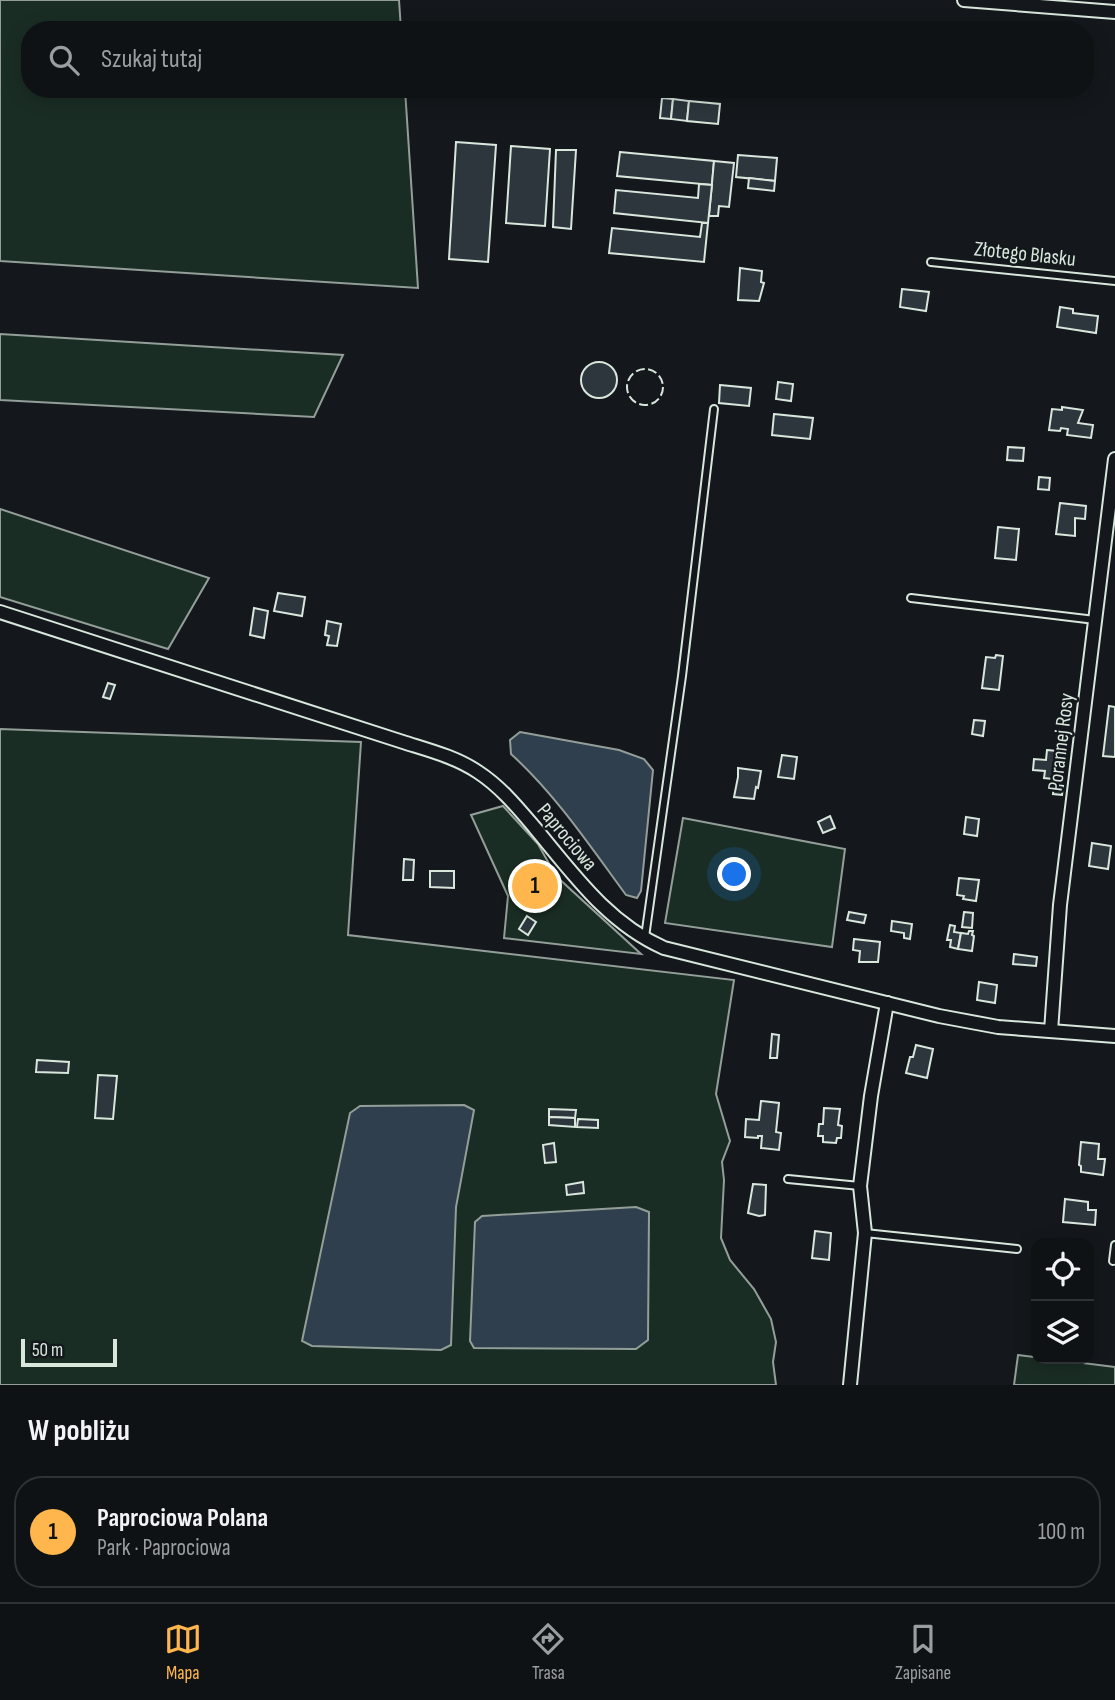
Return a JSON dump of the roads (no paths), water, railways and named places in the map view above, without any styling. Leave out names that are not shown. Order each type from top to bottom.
[{"type":"street","points":[[964,0],[1115,12]]},
{"type":"street","name":"Porannej Rosy","points":[[1051,1031],[1060,905],[1115,459]]},
{"type":"street","name":"Paprociowa","points":[[0,612],[429,751],[477,771],[511,799],[609,913],[645,939],[683,954],[998,1027],[1115,1036]]},
{"type":"street","points":[[850,1385],[865,1233],[860,1186],[870,1096],[887,1003]]},
{"type":"lane","name":"Złotego Blasku","points":[[931,262],[1115,281]]},
{"type":"lane","points":[[645,939],[682,676],[714,409]]},
{"type":"lane","points":[[911,597],[1095,620]]},
{"type":"lane","points":[[788,1179],[860,1186]]},
{"type":"lane","points":[[865,1233],[1017,1249]]},
{"type":"lane","points":[[1114,1261],[1115,1245]]},
{"type":"water","points":[[520,732],[619,750],[644,759],[653,770],[641,891],[637,898],[626,895],[558,804],[511,754],[510,740]]},
{"type":"water","points":[[464,1105],[474,1110],[456,1207],[451,1345],[441,1350],[312,1346],[302,1341],[350,1113],[360,1106]]},
{"type":"water","points":[[636,1207],[649,1212],[648,1340],[636,1349],[474,1348],[470,1341],[475,1222],[482,1216]]},
{"type":"place","name":"Paprociowa Polana","points":[[535,886]]}]
